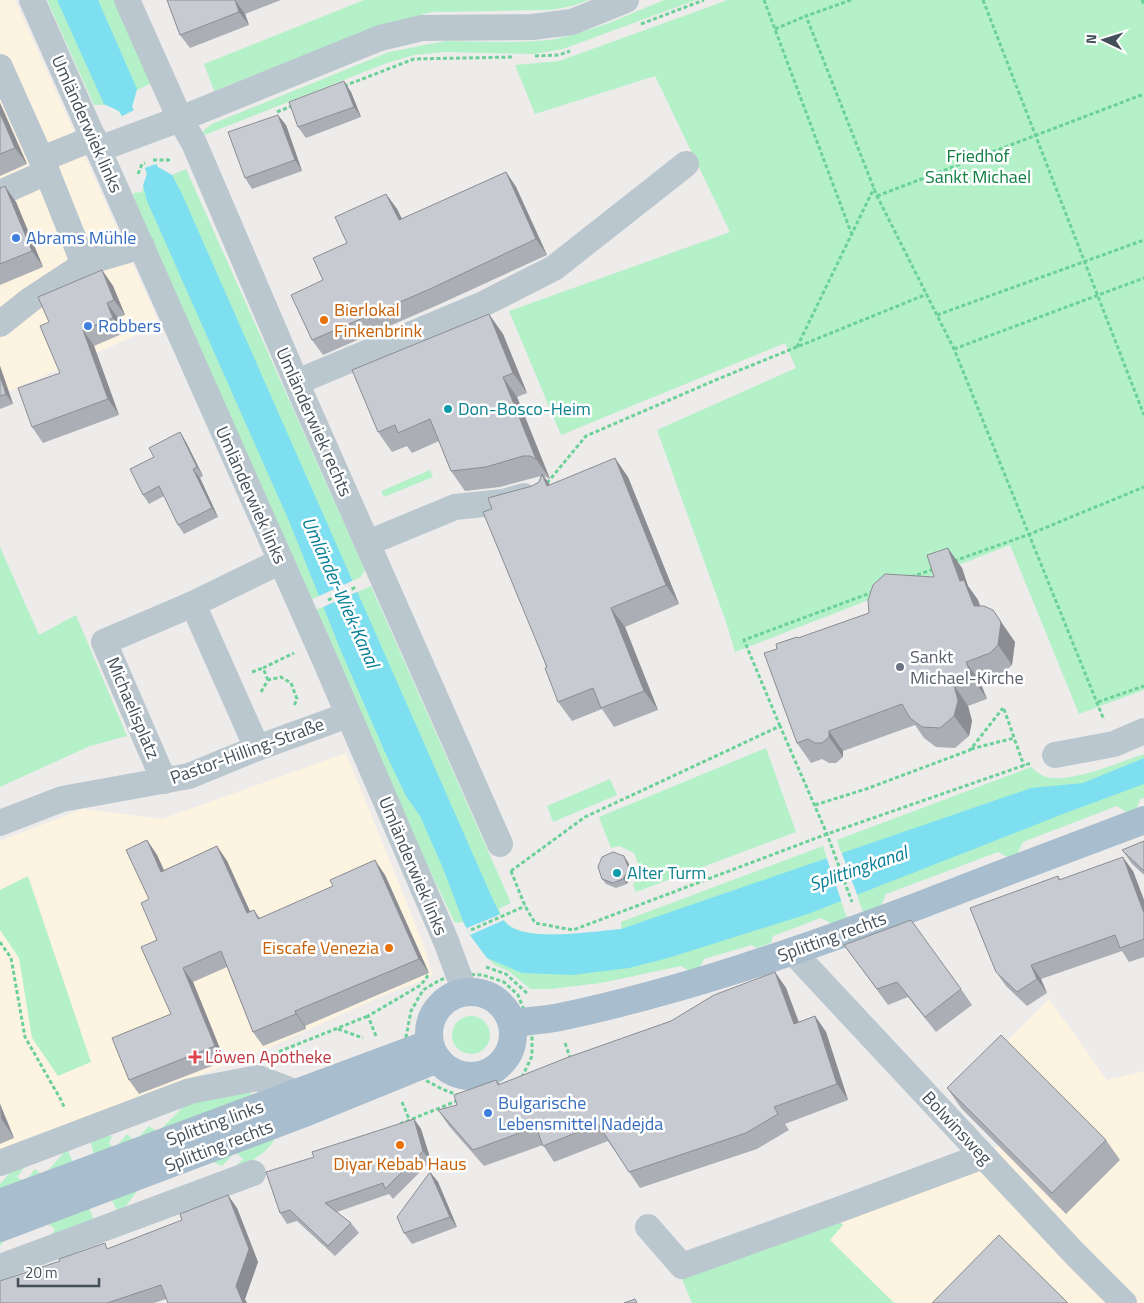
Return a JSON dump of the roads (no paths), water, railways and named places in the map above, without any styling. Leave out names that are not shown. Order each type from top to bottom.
[{"type":"main road","name":"Splitting rechts","points":[[520,1022],[559,1017],[642,997],[793,952],[1144,820]]},
{"type":"main road","points":[[462,983],[493,997],[520,1022],[513,1032],[511,1046],[506,1058],[484,1074],[472,1076],[458,1074],[423,1055],[432,1016],[440,1004],[451,996],[462,983]]},
{"type":"main road","name":"Splitting rechts","points":[[0,1228],[302,1114],[423,1055]]},
{"type":"main road","name":"Splitting links","points":[[0,1203],[297,1092],[423,1055]]},
{"type":"street","name":"Umländerwiek links","points":[[32,0],[303,612],[446,941],[462,983]]},
{"type":"street","name":"Umländerwiek rechts","points":[[127,0],[180,118],[194,143],[500,844]]},
{"type":"street","points":[[0,193],[44,165],[96,143],[180,118],[380,38],[422,28],[532,27],[572,22],[626,0]]},
{"type":"street","points":[[0,67],[44,165],[81,257],[80,267],[30,300],[0,324]]},
{"type":"street","points":[[297,382],[481,305],[554,268],[686,164]]},
{"type":"street","points":[[80,264],[142,246]]},
{"type":"street","points":[[368,543],[455,507],[503,502],[541,491]]},
{"type":"street","name":"Michaelisplatz","points":[[164,781],[104,642],[193,604],[281,562]]},
{"type":"street","points":[[193,604],[257,748]]},
{"type":"street","name":"Pastor-Hilling-Straße","points":[[0,823],[62,799],[189,776],[257,748],[348,715]]},
{"type":"street","points":[[1055,755],[1114,744],[1144,731]]},
{"type":"street","name":"Bolwinsweg","points":[[793,952],[1075,1254],[1124,1303]]},
{"type":"street","points":[[0,1163],[190,1090],[258,1078],[297,1092]]},
{"type":"street","points":[[648,1227],[682,1266],[846,1208],[983,1156]]},
{"type":"street","points":[[0,1267],[253,1173]]},
{"type":"water","points":[[57,0],[98,0],[137,89],[132,107],[134,110],[122,116],[119,111],[104,104]]},
{"type":"water","points":[[156,164],[172,175],[182,194],[494,902],[504,921],[515,929],[528,933],[560,934],[621,929],[1031,788],[1083,783],[1144,758],[1144,784],[808,914],[668,958],[629,968],[572,975],[522,973],[487,958],[470,935],[463,921],[420,816],[406,796],[384,750],[341,651],[289,521],[147,201],[143,185],[147,174],[145,168]]},
{"type":"place","name":"Abrams Mühle","points":[[16,238]]},
{"type":"place","name":"Bierlokal Finkenbrink","points":[[324,320]]},
{"type":"place","name":"Robbers","points":[[88,326]]},
{"type":"place","name":"Don-Bosco-Heim","points":[[448,409]]},
{"type":"place","name":"Sankt Michael-Kirche","points":[[900,667]]},
{"type":"place","name":"Alter Turm","points":[[617,873]]},
{"type":"place","name":"Eiscafe Venezia","points":[[389,948]]},
{"type":"place","name":"Löwen Apotheke","points":[[195,1057]]},
{"type":"place","name":"Bulgarische Lebensmittel Nadejda","points":[[488,1113]]},
{"type":"place","name":"Diyar Kebab Haus","points":[[400,1145]]},
{"type":"park label","name":"Friedhof Sankt Michael","points":[[978,166]]},
{"type":"water label","name":"Umländer-Wiek-Kanal","points":[[341,592]]},
{"type":"water label","name":"Splittingkanal","points":[[858,868]]}]
